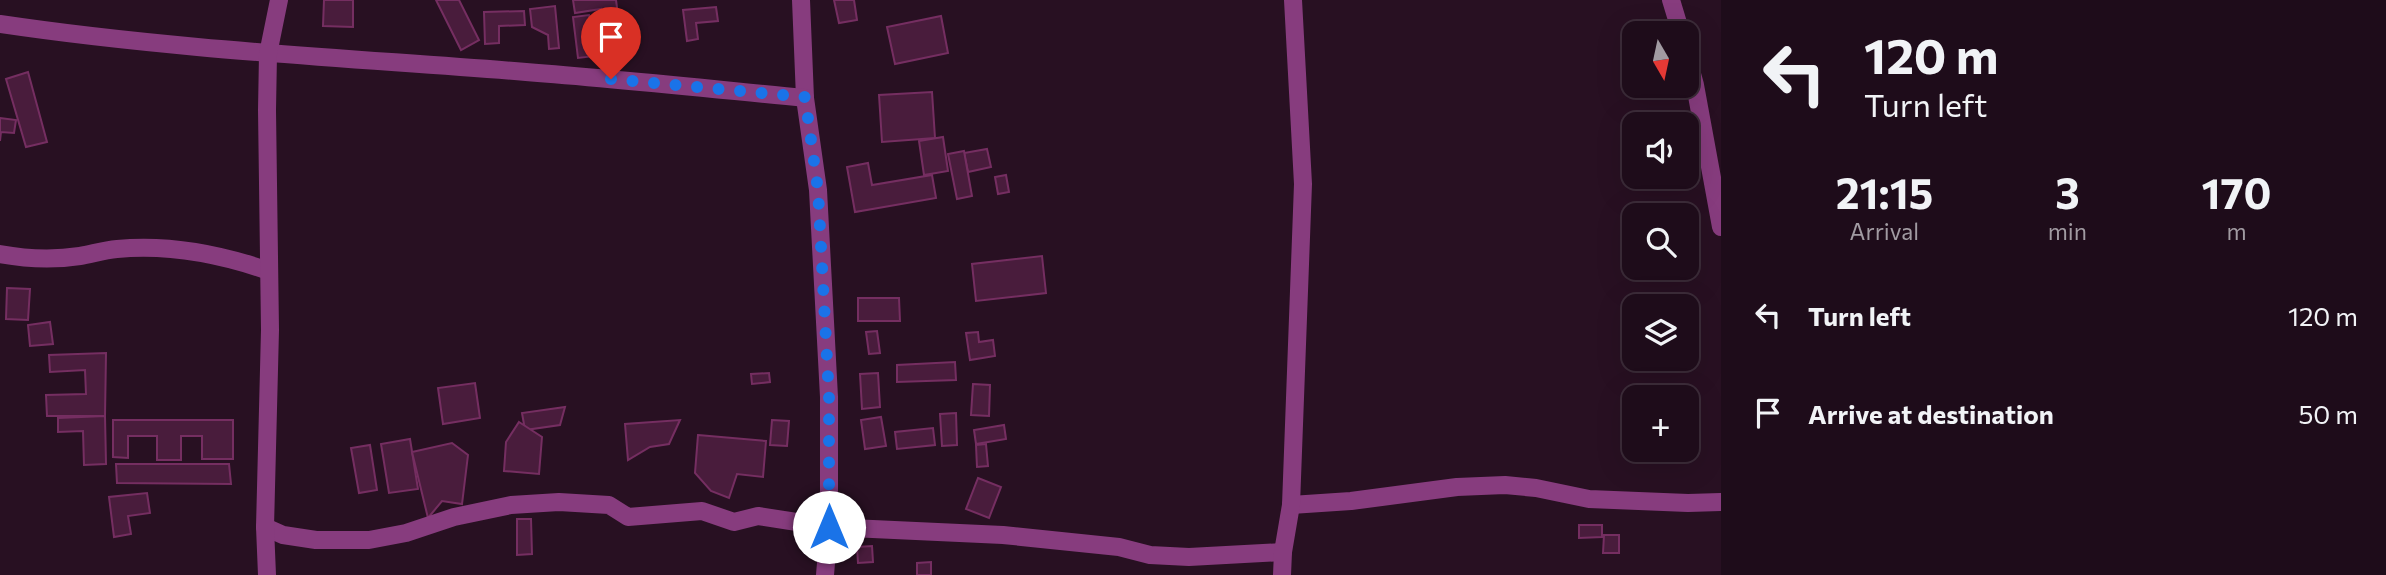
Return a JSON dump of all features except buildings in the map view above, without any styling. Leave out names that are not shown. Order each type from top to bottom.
[{"type":"street","points":[[267,575],[268,54],[279,0]]},
{"type":"street","points":[[801,0],[805,97],[818,190],[829,384],[829,527],[825,575]]},
{"type":"street","points":[[1282,575],[1291,505],[1303,184],[1293,0]]},
{"type":"street","points":[[1671,0],[1677,21]]},
{"type":"street","points":[[0,24],[268,54],[528,72],[805,97]]},
{"type":"street","points":[[1698,98],[1721,226]]},
{"type":"street","points":[[0,254],[39,259],[150,247],[232,259],[269,271]]},
{"type":"street","points":[[1291,505],[1351,501],[1457,487],[1505,485],[1589,499],[1721,502]]},
{"type":"street","points":[[265,527],[283,535],[316,540],[369,540],[511,505],[559,502],[609,505],[628,517],[702,511],[734,522],[758,516],[829,527],[1003,536],[1119,547],[1150,555],[1189,557],[1283,552]]},
{"type":"route","points":[[611,79],[805,97],[818,190],[829,397],[829,527]]}]
